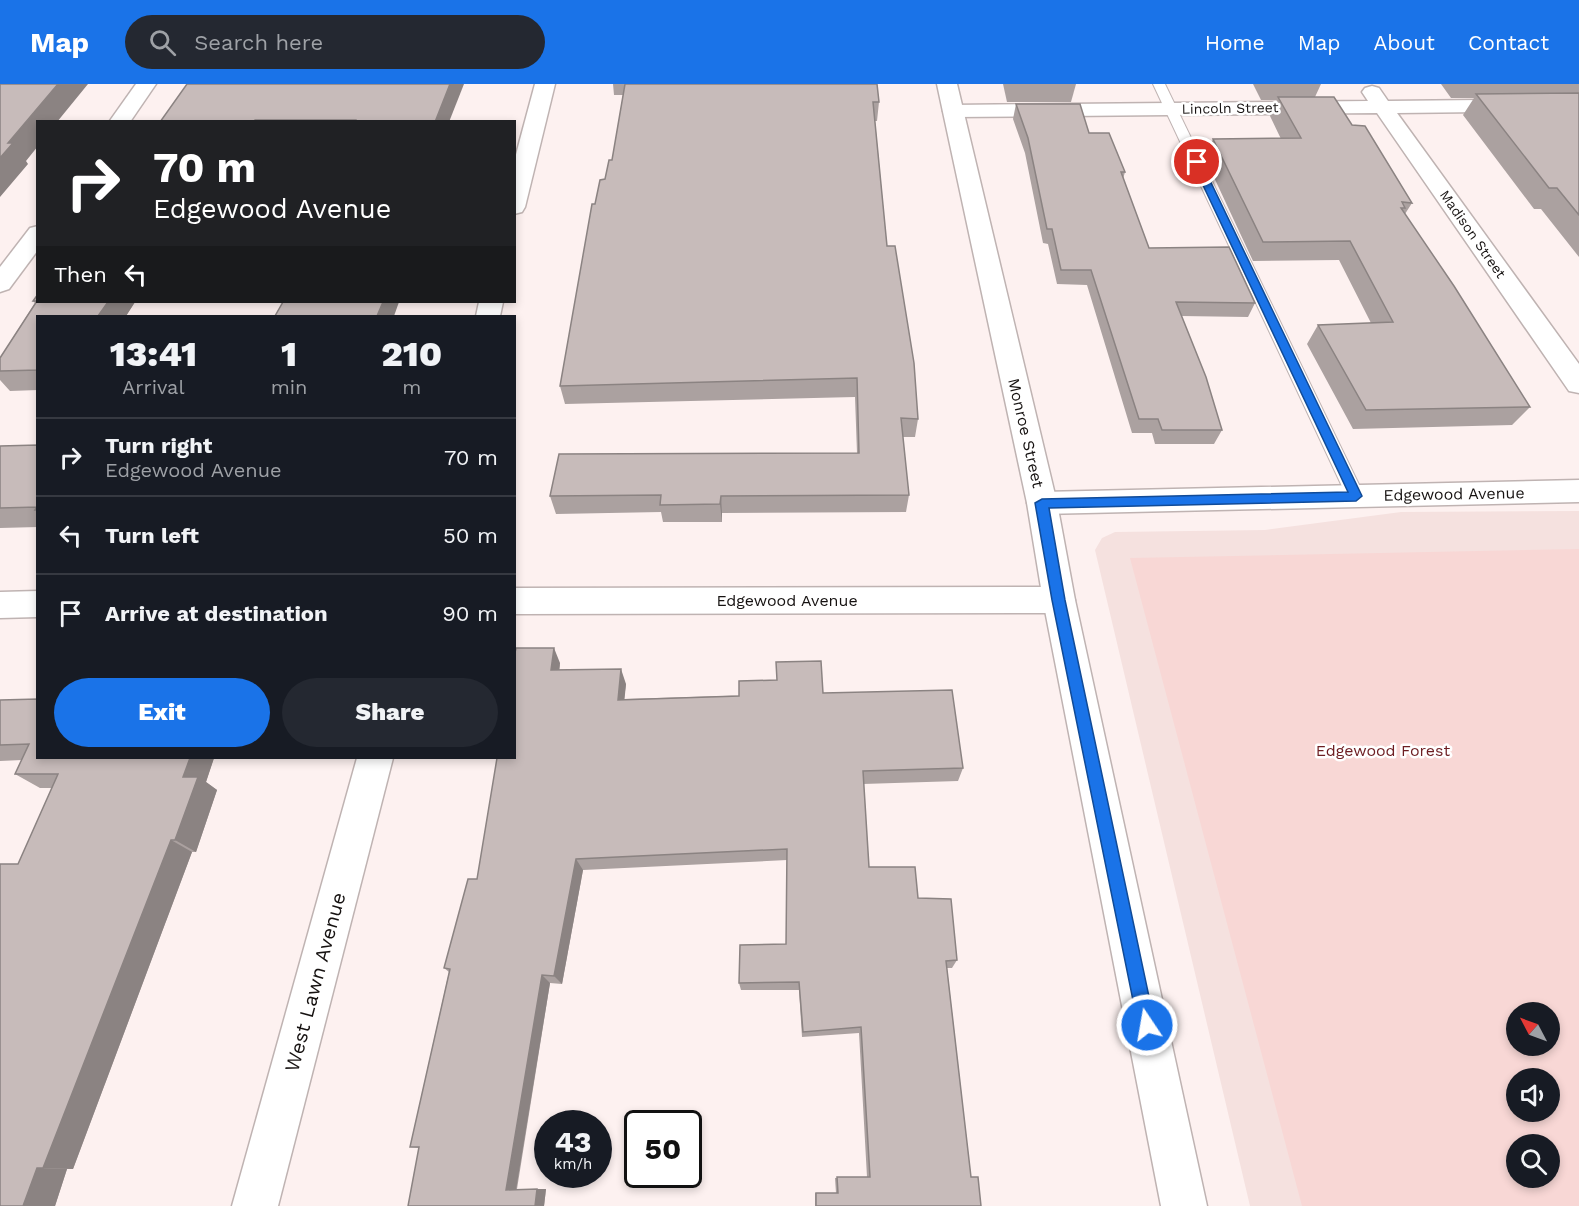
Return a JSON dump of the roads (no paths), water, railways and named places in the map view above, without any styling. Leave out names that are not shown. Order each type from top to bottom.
[{"type":"street","points":[[120,120],[146,84]]},
{"type":"street","points":[[516,199],[545,84]]},
{"type":"street","name":"Monroe Street","points":[[948,84],[1042,503],[1059,600],[1184,1206]]},
{"type":"street","name":"Madison Street","points":[[1367,84],[1579,384]]},
{"type":"street","name":"Lincoln Street","points":[[953,111],[1579,105]]},
{"type":"street","points":[[0,284],[36,236]]},
{"type":"street","name":"Edgewood Avenue","points":[[1042,503],[1579,491]]},
{"type":"street","name":"Edgewood Avenue","points":[[516,601],[1059,600]]},
{"type":"street","points":[[0,605],[36,604]]},
{"type":"street","name":"West Lawn Avenue","points":[[255,1206],[375,759]]},
{"type":"lane","points":[[1160,84],[1356,496]]},
{"type":"park label","name":"Edgewood Forest","points":[[1383,750]]}]
